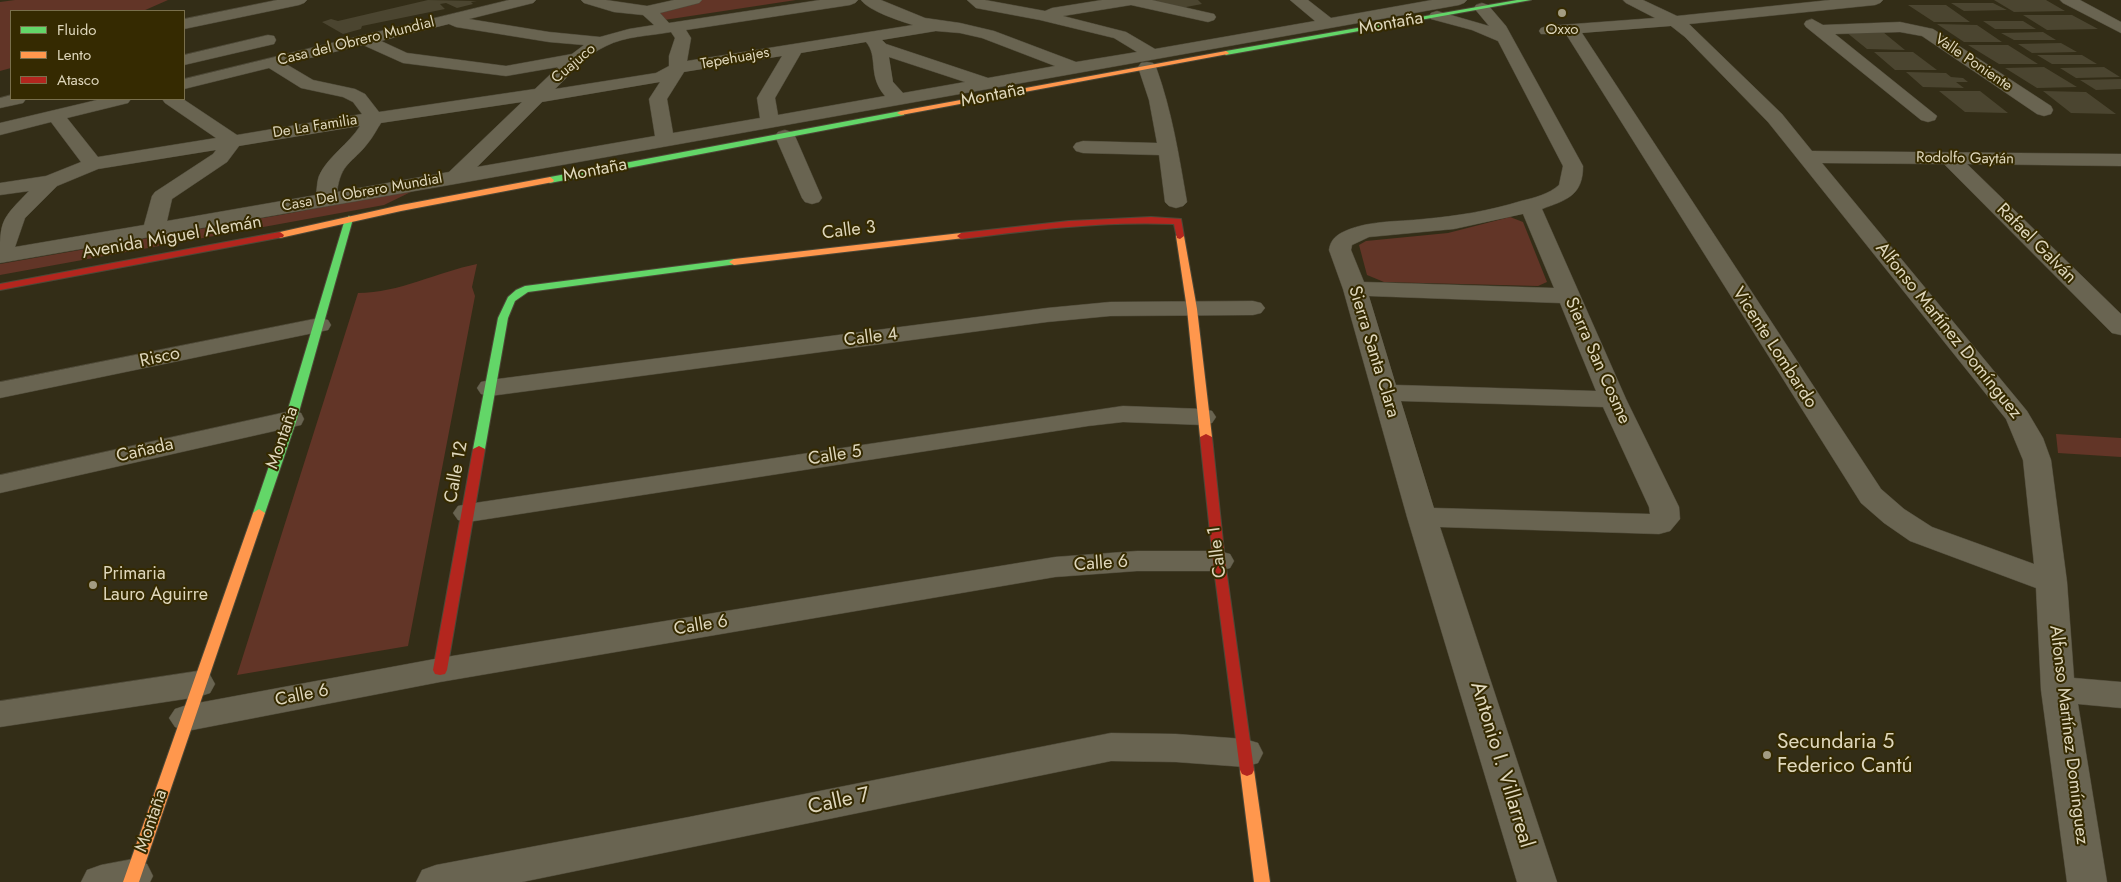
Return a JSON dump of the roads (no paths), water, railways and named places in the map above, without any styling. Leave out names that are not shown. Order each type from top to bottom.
[{"type":"street","points":[[185,16],[231,0]]},
{"type":"street","points":[[185,24],[299,0]]},
{"type":"street","name":"Casa del Obrero Mundial","points":[[185,84],[528,0]]},
{"type":"street","points":[[589,0],[661,21],[683,38],[678,56],[678,68],[658,99],[665,141]]},
{"type":"street","points":[[569,39],[661,21],[694,0]]},
{"type":"street","name":"Cuajuco","points":[[401,208],[458,177],[537,96],[577,58],[600,42],[629,34],[661,21],[769,14],[843,0]]},
{"type":"street","points":[[869,0],[893,13],[936,26],[960,28],[1076,68]]},
{"type":"street","points":[[975,0],[982,5],[1040,15],[1120,35],[1150,61]]},
{"type":"street","points":[[960,28],[1131,0],[1208,18],[1249,37]]},
{"type":"street","points":[[1203,0],[1209,7],[1208,18]]},
{"type":"street","points":[[1298,0],[1328,23]]},
{"type":"street","name":"Montaña","points":[[1196,53],[1249,37],[1459,0]]},
{"type":"street","name":"Montaña","points":[[122,880],[187,718],[291,419],[348,219],[785,136],[1196,53],[1391,11],[1437,16],[1528,0]]},
{"type":"street","name":"Alfonso Martínez Domínguez","points":[[1631,0],[1676,21],[1776,118],[2018,417],[2029,438],[2037,460],[2050,582],[2058,690],[2092,881]]},
{"type":"street","points":[[1676,21],[1875,0]]},
{"type":"street","points":[[2068,0],[2121,28]]},
{"type":"street","points":[[2095,0],[2121,14]]},
{"type":"street","points":[[1809,6],[1838,29]]},
{"type":"street","points":[[1482,8],[1498,26],[1573,166],[1570,184],[1563,194],[1530,206]]},
{"type":"street","points":[[1788,8],[1819,30],[1928,116]]},
{"type":"street","points":[[769,14],[795,39],[766,98],[770,121]]},
{"type":"street","points":[[1437,16],[1478,27],[1504,38]]},
{"type":"street","points":[[444,20],[549,37],[600,42]]},
{"type":"street","name":"Vicente Lombardo","points":[[1676,21],[1559,30],[1871,496],[1894,516],[1921,534],[2050,582]]},
{"type":"street","name":"Tepehuajes","points":[[537,96],[661,77],[678,68],[795,39],[875,42],[936,26]]},
{"type":"street","name":"Valle Poniente","points":[[1819,30],[1900,27],[1927,32],[2044,110]]},
{"type":"street","points":[[364,39],[403,58],[506,71],[577,58]]},
{"type":"street","points":[[185,60],[268,40]]},
{"type":"street","points":[[875,42],[987,84]]},
{"type":"street","points":[[875,42],[883,81],[890,92],[900,99]]},
{"type":"street","name":"Montaña","points":[[458,177],[1076,68],[1150,61]]},
{"type":"street","name":"Calle 1","points":[[1150,61],[1168,149],[1192,309],[1219,561],[1262,882]]},
{"type":"street","points":[[270,62],[307,84],[349,93],[359,98],[374,118],[361,140],[341,159],[329,176],[326,200]]},
{"type":"street","points":[[455,64],[499,99]]},
{"type":"street","name":"De La Familia","points":[[50,182],[93,164],[374,118],[499,99],[537,96]]},
{"type":"street","points":[[0,103],[13,100]]},
{"type":"street","points":[[0,129],[118,100]]},
{"type":"street","points":[[154,229],[162,196],[220,158],[233,141],[172,100]]},
{"type":"street","points":[[56,115],[93,164]]},
{"type":"street","points":[[785,136],[812,198]]},
{"type":"street","points":[[1083,147],[1168,149]]},
{"type":"street","name":"Rodolfo Gaytán","points":[[1808,157],[2121,160]]},
{"type":"street","name":"Rafael Galván","points":[[1950,159],[2121,328]]},
{"type":"street","points":[[2101,160],[2121,177]]},
{"type":"street","name":"Casa Del Obrero Mundial","points":[[1,256],[458,177]]},
{"type":"street","points":[[0,189],[50,182]]},
{"type":"street","points":[[1,256],[15,216],[50,182]]},
{"type":"street","name":"Sierra Santa Clara","points":[[1465,648],[1422,517],[1355,289],[1340,250],[1341,243],[1347,236],[1360,232],[1452,221],[1530,206]]},
{"type":"street","name":"Sierra San Cosme","points":[[1422,517],[1659,524],[1665,519],[1664,507],[1613,399],[1530,206]]},
{"type":"street","name":"Calle 3","points":[[525,290],[592,279],[1085,222],[1139,219],[1177,211]]},
{"type":"street","name":"Avenida Miguel Alemán","points":[[0,287],[260,240],[348,219]]},
{"type":"street","points":[[1355,289],[1568,296]]},
{"type":"street","name":"Calle 12","points":[[440,670],[505,307],[516,293],[525,290]]},
{"type":"street","name":"Calle 4","points":[[490,388],[1046,315],[1110,309],[1253,308]]},
{"type":"street","name":"Risco","points":[[0,390],[319,325]]},
{"type":"street","points":[[1386,393],[1613,399]]},
{"type":"street","name":"Calle 5","points":[[468,514],[1088,418],[1123,414],[1203,417]]},
{"type":"street","name":"Cañada","points":[[0,484],[291,419]]},
{"type":"street","name":"Calle 6","points":[[187,718],[440,670],[1055,567],[1137,561],[1219,561]]},
{"type":"street","name":"Antonio I. Villarreal","points":[[1465,648],[1537,882]]},
{"type":"street","points":[[0,714],[198,684]]},
{"type":"street","points":[[2058,690],[2121,695]]},
{"type":"street","name":"Calle 7","points":[[436,882],[689,833],[1110,747],[1176,748],[1245,753]]},
{"type":"place","name":"Oxxo","points":[[1562,13]]},
{"type":"place","name":"Primaria Lauro Aguirre","points":[[93,585]]},
{"type":"place","name":"Secundaria 5 Federico Cantú","points":[[1767,755]]}]
